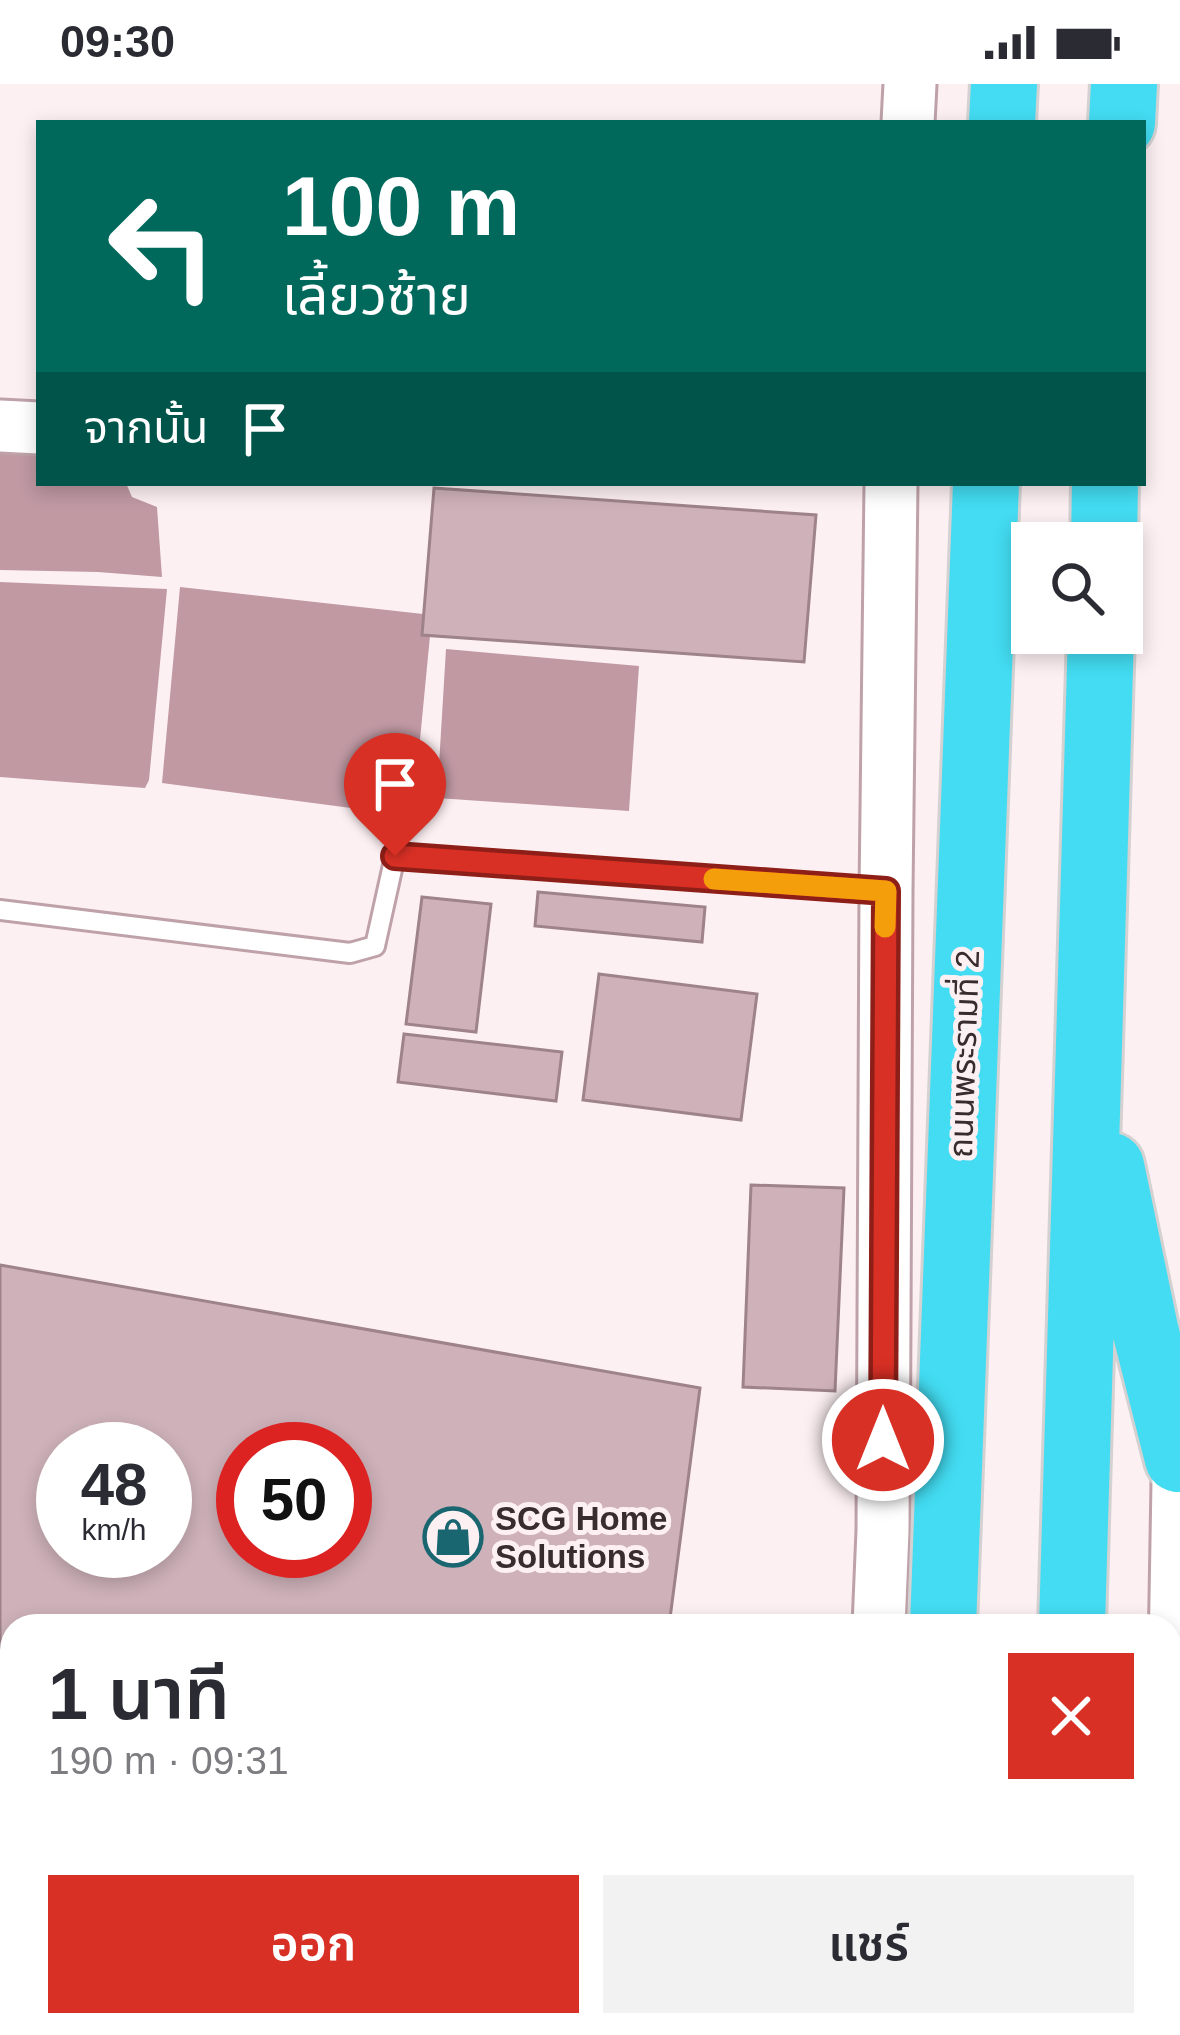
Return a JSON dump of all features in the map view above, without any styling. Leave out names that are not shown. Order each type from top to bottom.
[{"type":"highway","points":[[1003,120],[1004,84]]},
{"type":"highway","points":[[1122,120],[1124,84]]},
{"type":"highway","name":"ถนนพระรามที่ 2","points":[[944,1614],[986,486]]},
{"type":"highway","points":[[1105,522],[1106,486]]},
{"type":"highway","points":[[1072,1614],[1100,654]]},
{"type":"highway","points":[[1090,1063],[1145,1329],[1178,1460]]},
{"type":"main road","points":[[908,120],[910,84]]},
{"type":"main road","points":[[0,426],[36,428]]},
{"type":"main road","points":[[879,1614],[891,486]]},
{"type":"main road","points":[[1175,1614],[1180,1395]]},
{"type":"lane","points":[[0,910],[350,953],[375,946],[395,856],[886,891]]},
{"type":"shaded area","points":[[0,447],[36,453],[36,486],[127,486],[132,497],[157,507],[162,577],[0,570]]},
{"type":"shaded area","points":[[0,582],[167,589],[145,788],[0,777]]},
{"type":"shaded area","points":[[180,587],[432,615],[414,802],[374,802],[351,808],[162,783]]},
{"type":"shaded area","points":[[446,649],[639,666],[629,811],[437,798]]},
{"type":"building","points":[[434,488],[816,515],[804,662],[422,635]]},
{"type":"building","points":[[538,892],[705,907],[702,942],[535,926]]},
{"type":"building","points":[[422,897],[491,904],[476,1032],[406,1024]]},
{"type":"building","points":[[599,974],[757,994],[741,1120],[583,1100]]},
{"type":"building","points":[[404,1034],[562,1052],[556,1101],[398,1082]]},
{"type":"building","points":[[751,1185],[844,1188],[835,1391],[743,1387]]},
{"type":"building","points":[[0,1265],[700,1388],[671,1614],[0,1614]]},
{"type":"slow traffic","points":[[714,879],[886,891],[885,927]]},
{"type":"place","name":"SCG Home Solutions","points":[[453,1537]]},
{"type":"route","points":[[395,856],[886,891],[883,1440]]}]
